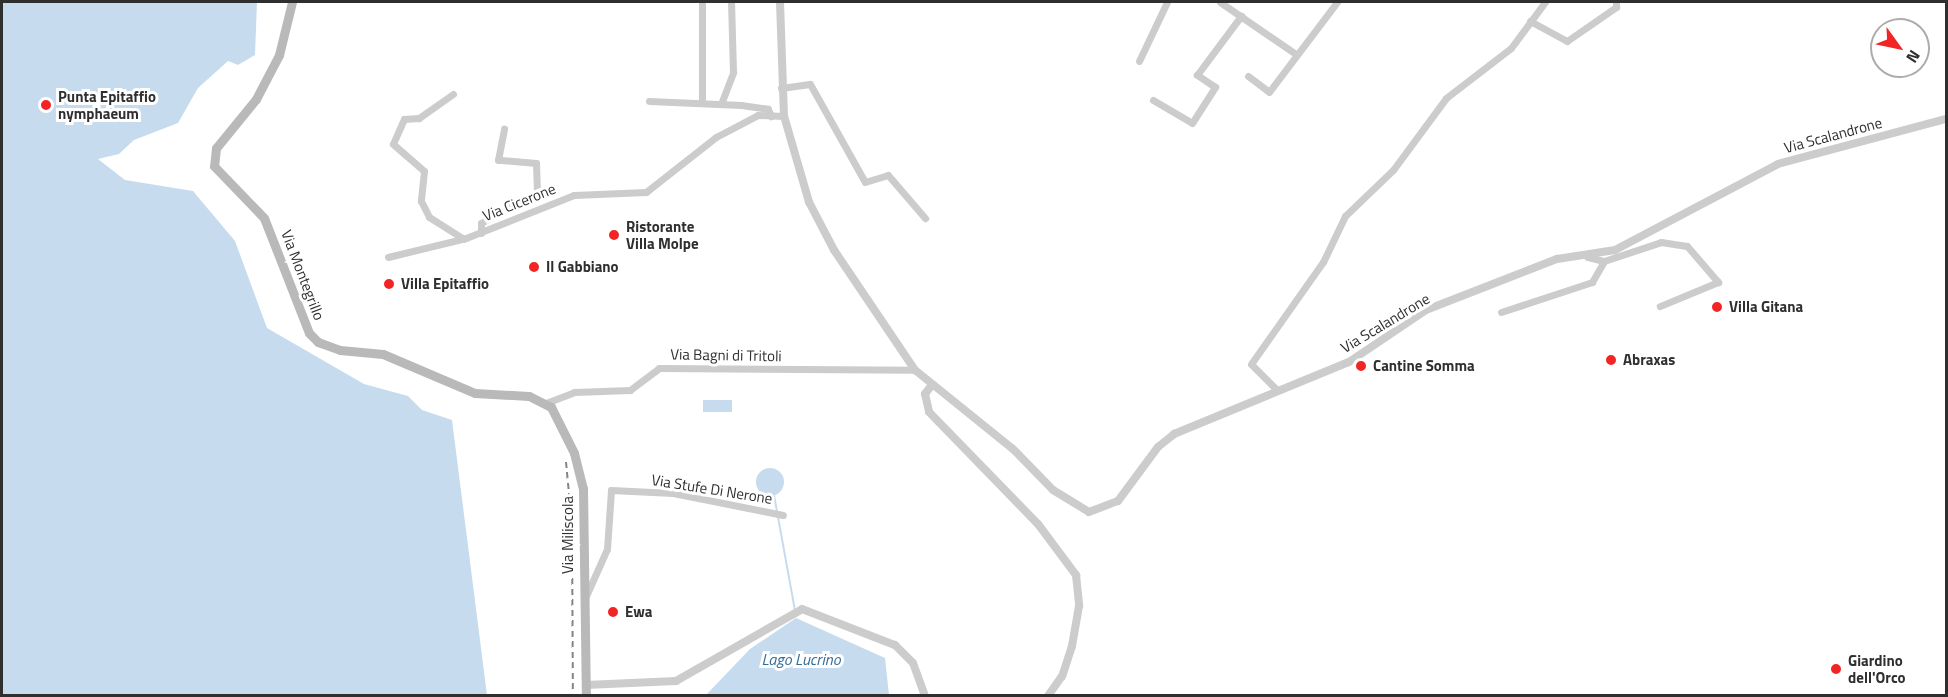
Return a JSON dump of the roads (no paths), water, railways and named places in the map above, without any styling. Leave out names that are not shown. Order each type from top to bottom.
[{"type":"main road","name":"Via Montegrillo","points":[[292,2],[279,55],[256,99],[213,157],[223,179],[272,231],[309,333],[329,347],[383,354],[475,393],[529,396],[546,403]]},
{"type":"main road","name":"Via Miliscola","points":[[546,403],[580,470],[586,696]]},
{"type":"street","points":[[702,2],[702,104]]},
{"type":"street","points":[[721,104],[733,72],[731,2]]},
{"type":"street","points":[[780,2],[781,88],[784,116],[793,158],[819,221],[915,370],[931,386],[925,394],[929,412],[1038,524],[1076,575],[1079,606],[1072,646],[1062,676],[1048,696]]},
{"type":"street","points":[[1139,61],[1167,2]]},
{"type":"street","points":[[1220,2],[1297,55]]},
{"type":"street","points":[[1248,76],[1269,92],[1337,2]]},
{"type":"street","points":[[1276,389],[1251,364],[1323,261],[1345,216],[1393,170],[1446,98],[1510,48],[1545,2]]},
{"type":"street","points":[[1530,21],[1567,40],[1616,2]]},
{"type":"street","points":[[1154,100],[1192,123],[1215,87],[1197,75],[1241,16]]},
{"type":"street","points":[[781,88],[810,84],[865,182],[888,175],[925,218]]},
{"type":"street","points":[[453,94],[426,114],[404,119],[393,144],[424,171],[421,201],[429,217],[464,239]]},
{"type":"street","points":[[649,101],[721,104],[768,109],[771,116]]},
{"type":"street","name":"Via Cicerone","points":[[388,257],[464,239],[574,195],[646,192],[716,137],[758,115],[784,116]]},
{"type":"street","name":"Via Scalandrone","points":[[931,386],[1013,449],[1053,490],[1098,512],[1118,501],[1174,434],[1276,389],[1349,362],[1426,310],[1557,259],[1587,257],[1615,250],[1778,164],[1947,119]]},
{"type":"street","points":[[481,233],[481,223],[537,192],[536,163],[498,160],[504,129]]},
{"type":"street","points":[[1587,257],[1604,261],[1661,242],[1687,246],[1718,282],[1660,306]]},
{"type":"street","points":[[1501,312],[1592,282],[1604,261]]},
{"type":"street","name":"Via Bagni di Tritoli","points":[[546,403],[574,392],[630,390],[659,368],[915,370]]},
{"type":"street","name":"Via Stufe Di Nerone","points":[[583,602],[609,537],[611,490],[673,493],[779,514]]},
{"type":"street","points":[[583,564],[598,569]]},
{"type":"street","points":[[586,685],[683,679],[791,612],[802,609],[895,645],[913,663],[925,696]]},
{"type":"water","points":[[2,2],[257,2],[255,55],[238,65],[228,61],[198,88],[178,123],[134,140],[119,154],[98,159],[125,180],[193,191],[235,241],[267,328],[364,384],[408,396],[422,410],[452,420],[487,695],[2,695]]},
{"type":"water","points":[[703,400],[732,400],[732,412],[703,412]]},
{"type":"water","points":[[770,468],[780,472],[784,482],[780,492],[770,496],[760,492],[756,482],[760,472]]},
{"type":"water","name":"Lago Lucrino","points":[[796,618],[885,658],[889,695],[706,695],[750,649]]},
{"type":"waterway","points":[[774,495],[795,611]]},
{"type":"railway","points":[[566,462],[572,526],[573,696]]},
{"type":"place","name":"Punta Epitaffio nymphaeum","points":[[46,105]]},
{"type":"place","name":"Ristorante Villa Molpe","points":[[614,235]]},
{"type":"place","name":"Il Gabbiano","points":[[534,267]]},
{"type":"place","name":"Villa Epitaffio","points":[[389,284]]},
{"type":"place","name":"Villa Gitana","points":[[1717,307]]},
{"type":"place","name":"Abraxas","points":[[1611,360]]},
{"type":"place","name":"Cantine Somma","points":[[1361,366]]},
{"type":"place","name":"Ewa","points":[[613,612]]},
{"type":"place","name":"Giardino dell'Orco","points":[[1836,669]]}]
